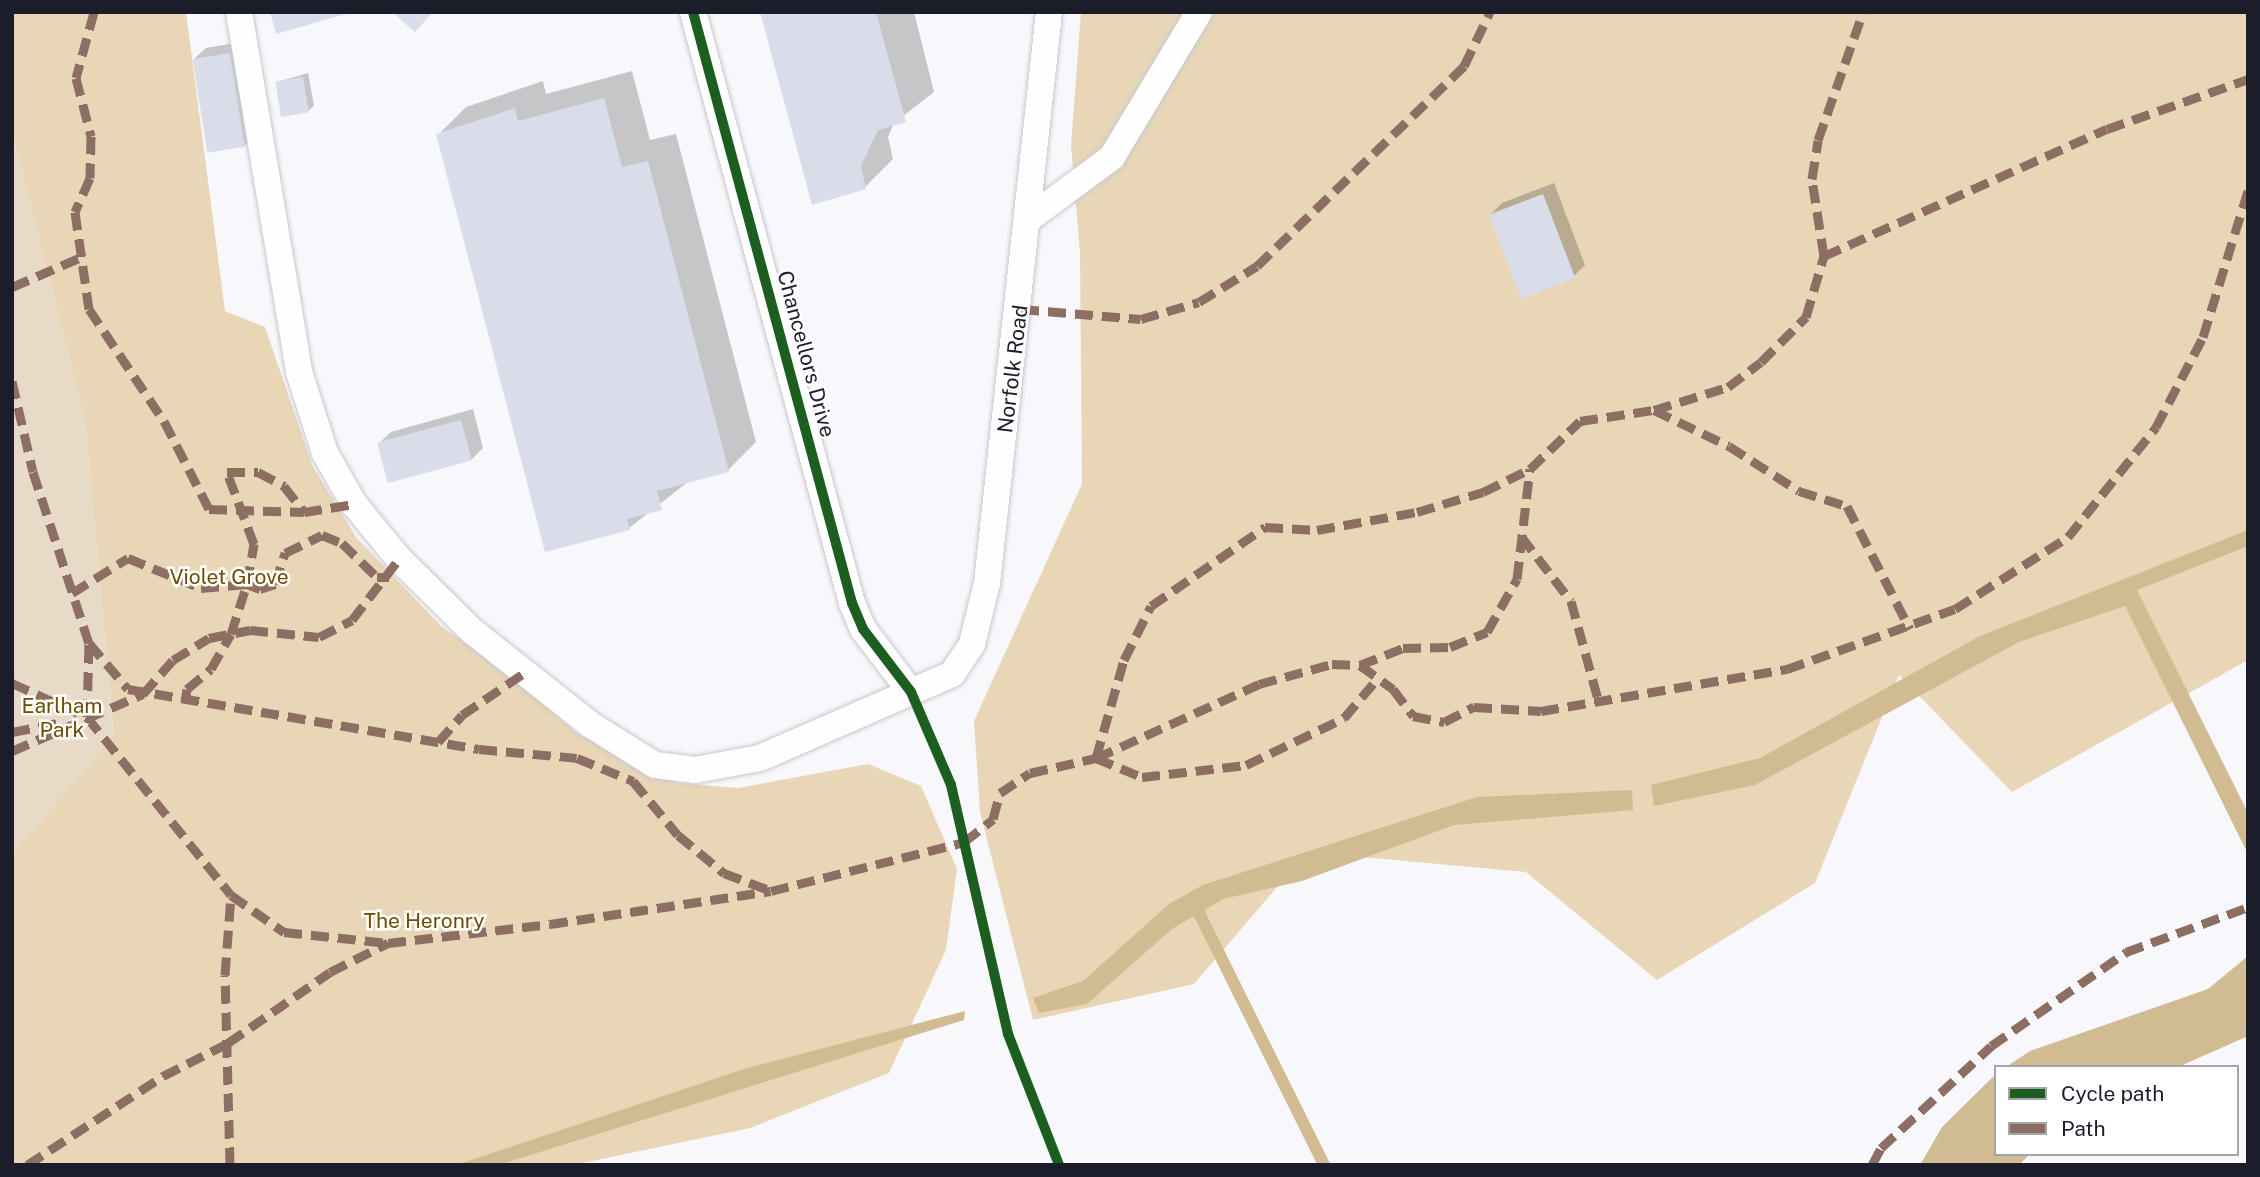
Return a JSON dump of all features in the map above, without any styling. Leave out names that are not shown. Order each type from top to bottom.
[{"type":"lane","name":"Norfolk Road","points":[[239,12],[278,271],[299,372],[325,453],[354,504],[399,559],[472,631],[590,725],[655,765],[695,770],[760,758],[952,674],[972,644],[987,583],[1049,12]]},
{"type":"lane","name":"Chancellors Drive","points":[[693,12],[852,603],[863,629],[911,692]]},
{"type":"lane","points":[[1027,220],[1112,157],[1199,12]]},
{"type":"green space","name":"The Heronry","points":[[12,12],[186,12],[225,311],[265,327],[313,467],[356,537],[442,627],[491,659],[578,734],[678,783],[738,788],[868,764],[921,786],[957,869],[946,950],[889,1073],[750,1128],[573,1165],[12,1165],[12,854],[114,735],[85,422],[12,132]]},
{"type":"green space","points":[[1081,12],[2248,12],[2248,660],[2012,792],[1899,675],[1815,883],[1657,980],[1526,872],[1307,852],[1194,984],[1033,1020],[980,812],[974,721],[1082,484],[1080,253],[1071,145]]},
{"type":"green space","name":"Earlham Park","points":[[12,132],[85,422],[114,735],[12,854]]},
{"type":"shaded area","points":[[2248,530],[2248,546],[2137,590],[2248,813],[2248,854],[2125,606],[2019,642],[1755,785],[1654,806],[1651,785],[1760,758],[1980,636]]},
{"type":"shaded area","points":[[1632,790],[1633,810],[1454,825],[1302,881],[1223,899],[1172,929],[1087,1004],[1039,1013],[1033,998],[1083,981],[1169,904],[1203,885],[1477,797]]},
{"type":"shaded area","points":[[2248,956],[2248,1036],[2183,1065],[2009,1065],[2030,1051],[2208,989]]},
{"type":"shaded area","points":[[965,1011],[964,1020],[498,1165],[456,1165],[744,1069]]},
{"type":"shaded area","points":[[1994,1076],[1994,1156],[2028,1156],[2019,1165],[1920,1165],[1942,1127]]},
{"type":"building","points":[[270,12],[349,12],[349,13],[276,34]]},
{"type":"building","points":[[392,12],[433,12],[415,32]]},
{"type":"building","points":[[760,12],[876,12],[906,122],[878,130],[861,166],[866,189],[812,205]]},
{"type":"building","points":[[230,53],[245,147],[207,153],[192,59]]},
{"type":"building","points":[[303,77],[309,113],[281,117],[275,81]]},
{"type":"building","points":[[604,98],[622,167],[648,161],[729,472],[657,491],[662,510],[627,519],[630,530],[545,552],[436,134],[515,108],[518,121]]},
{"type":"building","points":[[1543,194],[1575,278],[1521,299],[1489,215]]},
{"type":"building","points":[[461,420],[472,461],[388,483],[377,443]]},
{"type":"waterway","points":[[1198,911],[1324,1165]]},
{"type":"marked path","points":[[94,12],[76,78],[91,136],[90,178],[75,212],[89,309],[164,421],[209,509],[304,512],[354,504]]},
{"type":"marked path","points":[[1021,309],[1141,319],[1199,302],[1257,266],[1464,66],[1490,12]]},
{"type":"marked path","points":[[1096,758],[1124,660],[1151,606],[1265,527],[1317,530],[1417,512],[1483,492],[1530,469],[1580,421],[1654,410],[1728,387],[1761,362],[1806,317],[1824,256],[1812,179],[1818,140],[1863,12]]},
{"type":"marked path","points":[[1824,256],[2107,129],[2248,79]]},
{"type":"marked path","points":[[1360,665],[1393,689],[1413,716],[1444,722],[1474,707],[1541,711],[1787,669],[1955,609],[2068,537],[2156,427],[2203,337],[2248,191]]},
{"type":"marked path","points":[[12,287],[86,255]]},
{"type":"marked path","points":[[12,381],[33,472],[89,643],[128,689],[479,749],[577,758],[633,781],[678,835],[724,873],[769,890]]},
{"type":"marked path","points":[[1654,410],[1729,446],[1799,491],[1847,506],[1910,629]]},
{"type":"marked path","points":[[12,683],[87,717],[231,895],[284,932],[388,943],[550,924],[771,891],[964,842],[993,819],[1000,793],[1030,773],[1096,758],[1259,684],[1332,664],[1360,665],[1403,648],[1450,647],[1487,632],[1517,579],[1530,469]]},
{"type":"marked path","points":[[185,703],[187,689],[211,669],[231,634],[247,584],[254,544],[227,472],[258,472],[284,486],[304,512]]},
{"type":"marked path","points":[[72,593],[128,558],[201,588],[247,584],[260,589],[275,584],[285,553],[322,535],[342,543],[377,577],[389,577]]},
{"type":"marked path","points":[[1521,536],[1571,601],[1599,703]]},
{"type":"marked path","points":[[12,751],[143,694],[173,660],[209,638],[250,630],[319,637],[352,620],[399,559]]},
{"type":"marked path","points":[[87,717],[89,643]]},
{"type":"marked path","points":[[438,742],[462,715],[527,671]]},
{"type":"marked path","points":[[1096,758],[1142,777],[1246,765],[1344,718],[1378,678]]},
{"type":"marked path","points":[[12,732],[63,722]]},
{"type":"marked path","points":[[230,1165],[225,975],[231,895]]},
{"type":"marked path","points":[[1872,1165],[1881,1148],[1991,1046],[2126,952],[2248,907]]},
{"type":"marked path","points":[[27,1165],[163,1076],[228,1043],[330,972],[388,943]]},
{"type":"cycle path","points":[[693,12],[852,603],[863,629],[911,692],[951,785],[1008,1034],[1059,1165]]},
{"type":"park label","name":"Violet Grove","points":[[229,577]]}]
